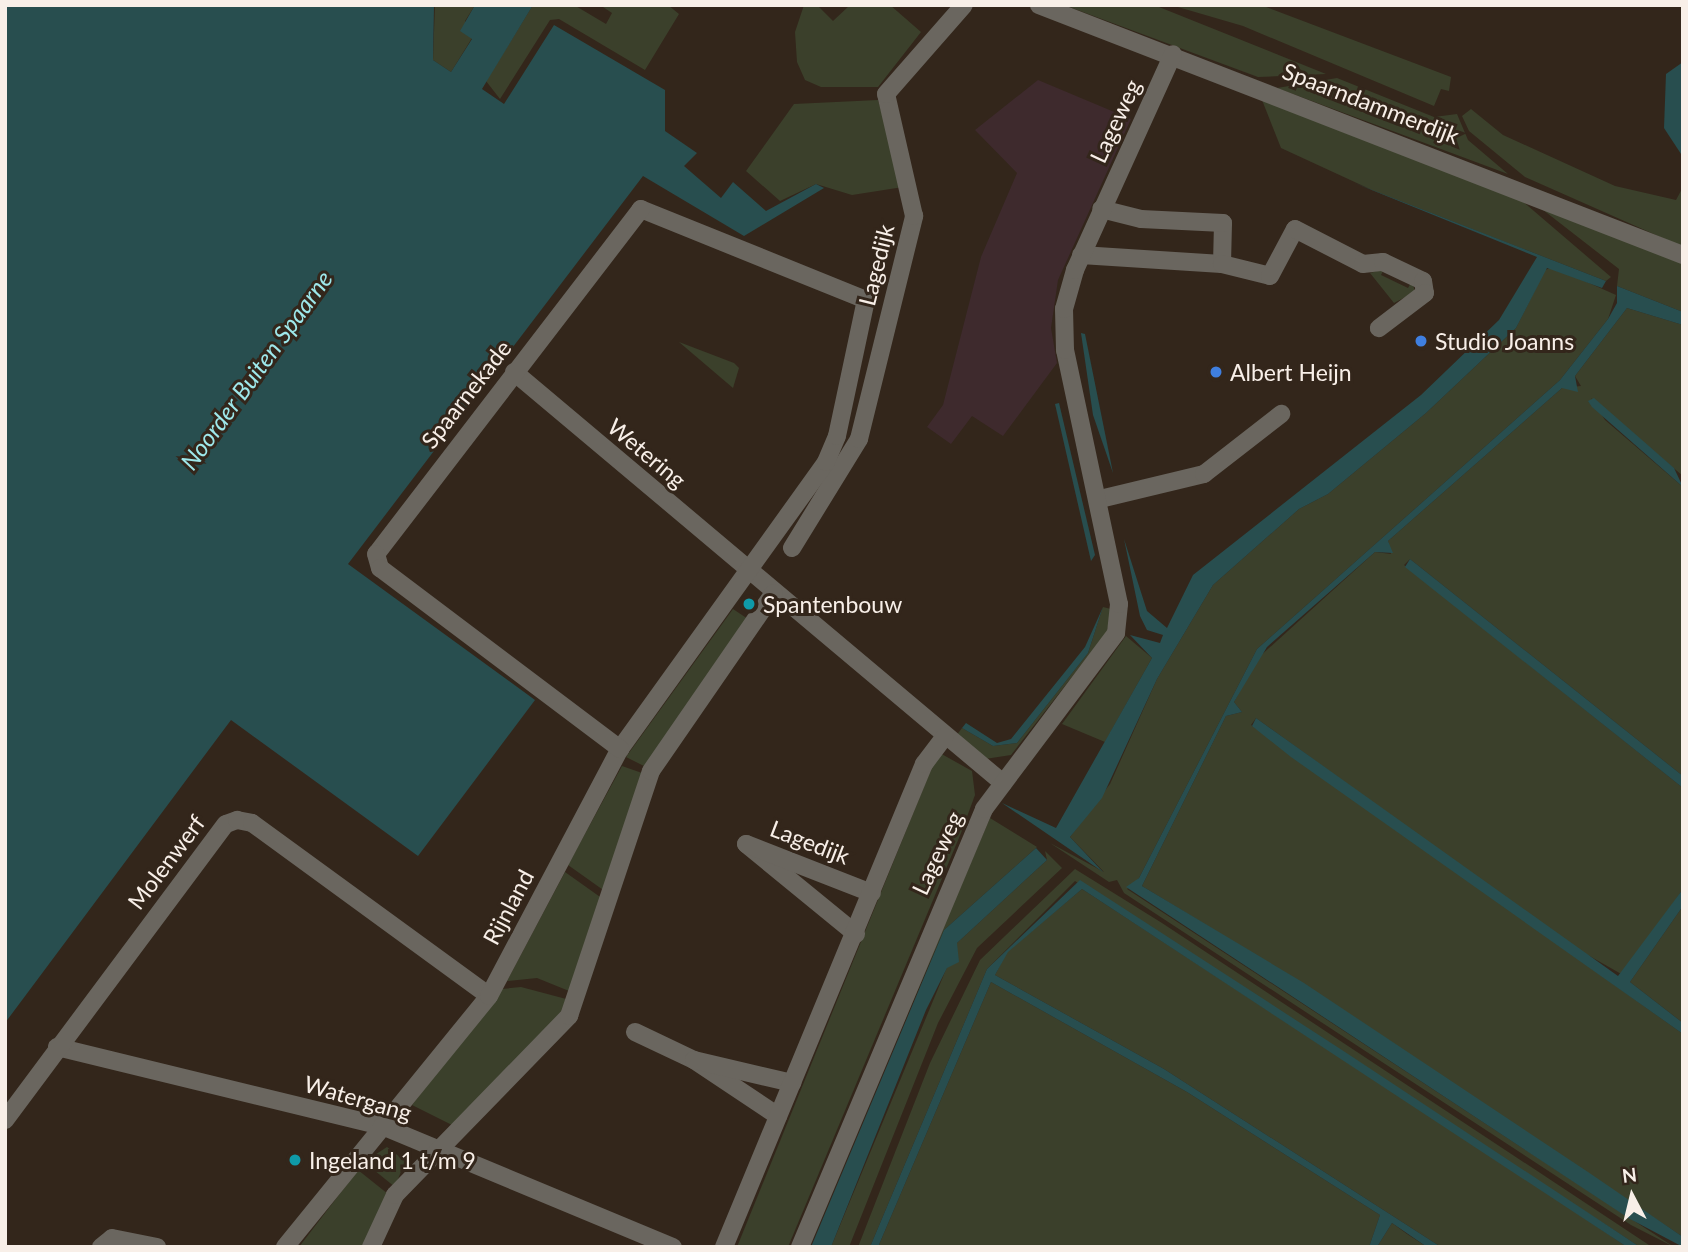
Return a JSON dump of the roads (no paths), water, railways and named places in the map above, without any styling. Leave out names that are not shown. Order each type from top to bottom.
[{"type":"street","name":"Lagedijk","points":[[792,548],[859,439],[914,216],[886,94],[964,5]]},
{"type":"street","name":"Spaarndammerdijk","points":[[1039,5],[1173,54],[1683,255]]},
{"type":"street","name":"Lageweg","points":[[800,1247],[948,884],[1003,783],[1116,633],[1119,604],[1100,499],[1065,350],[1064,309],[1081,255],[1173,54]]},
{"type":"street","name":"Spaarnekade","points":[[620,749],[380,568],[376,554],[641,209],[866,300]]},
{"type":"street","points":[[1101,209],[1141,219],[1223,223],[1222,264]]},
{"type":"street","points":[[1081,255],[1222,264],[1270,276],[1295,229],[1363,264],[1383,262],[1423,281],[1425,293],[1379,328]]},
{"type":"street","name":"Lagedijk","points":[[748,572],[826,462],[866,300]]},
{"type":"street","name":"Wetering","points":[[514,372],[748,572]]},
{"type":"street","points":[[1100,499],[1204,474],[1281,414]]},
{"type":"street","points":[[748,572],[944,737],[1003,783]]},
{"type":"street","name":"Rijnland","points":[[285,1247],[489,996],[620,749],[748,572]]},
{"type":"street","points":[[371,1247],[396,1195],[442,1152],[569,1016],[651,771],[774,593]]},
{"type":"street","points":[[724,1247],[873,893],[924,764],[944,737]]},
{"type":"street","name":"Molenwerf","points":[[5,1120],[226,824],[237,820],[252,823],[489,996]]},
{"type":"street","name":"Lagedijk","points":[[856,934],[746,844],[873,893]]},
{"type":"street","points":[[635,1032],[694,1060],[778,1116]]},
{"type":"street","name":"Watergang","points":[[57,1047],[382,1126],[673,1247]]},
{"type":"street","points":[[694,1060],[792,1083]]},
{"type":"street","points":[[101,1247],[112,1238],[156,1247]]},
{"type":"water","name":"Noorder Buiten Spaarne","points":[[5,5],[434,6],[433,60],[451,72],[472,39],[460,31],[475,5],[533,5],[482,89],[504,104],[554,25],[665,90],[665,131],[697,153],[684,166],[721,198],[733,182],[766,211],[816,184],[824,188],[744,236],[643,176],[348,564],[535,700],[418,856],[231,720],[5,1023]]},
{"type":"water","points":[[1683,62],[1683,157],[1664,128],[1666,74]]},
{"type":"water","points":[[1352,182],[1606,281],[1602,288],[1547,268],[1516,328],[1426,413],[1328,494],[1299,509],[1213,585],[1157,679],[1102,798],[1070,837],[1103,872],[1002,803],[1056,828],[1152,658],[1130,635],[1160,643],[1163,635],[1147,630],[1140,616],[1124,539],[1147,611],[1167,628],[1193,575],[1421,395],[1499,320],[1537,257]]},
{"type":"water","points":[[1617,286],[1683,312],[1683,325],[1627,308],[1575,376],[1578,392],[1562,388],[1388,541],[1393,553],[1375,552],[1267,647],[1234,702],[1242,712],[1226,716],[1142,886],[1304,983],[1588,1172],[1683,1237],[1683,1247],[1630,1219],[1126,887],[1139,878],[1257,649],[1560,380],[1608,319],[1617,303]]},
{"type":"water","points":[[1081,333],[1085,334],[1113,473],[1093,415]]},
{"type":"water","points":[[1594,398],[1674,468],[1683,487],[1592,407],[1588,401]]},
{"type":"water","points":[[1059,403],[1095,555],[1091,561],[1055,404]]},
{"type":"water","points":[[1410,559],[1683,776],[1683,788],[1405,567]]},
{"type":"water","points":[[1103,607],[1088,653],[1017,743],[993,746],[962,728],[966,723],[997,743],[1011,739],[1085,647]]},
{"type":"water","points":[[1256,718],[1618,976],[1683,889],[1683,906],[1630,982],[1683,1023],[1683,1034],[1291,757],[1252,726]]},
{"type":"water","points":[[1036,848],[1047,860],[957,943],[959,962],[947,968],[926,1010],[831,1247],[811,1247],[944,930]]},
{"type":"water","points":[[1080,880],[1640,1247],[1627,1247],[1082,889],[1008,952],[995,975],[1164,1069],[1441,1247],[1427,1247],[1392,1223],[1377,1247],[1369,1247],[1380,1215],[1187,1092],[991,982],[878,1247],[870,1247],[987,969]]},
{"type":"place","name":"Studio Joanns","points":[[1421,341]]},
{"type":"place","name":"Albert Heijn","points":[[1216,372]]},
{"type":"place","name":"Spantenbouw","points":[[749,604]]},
{"type":"place","name":"Ingeland 1 t/m 9","points":[[295,1160]]}]
